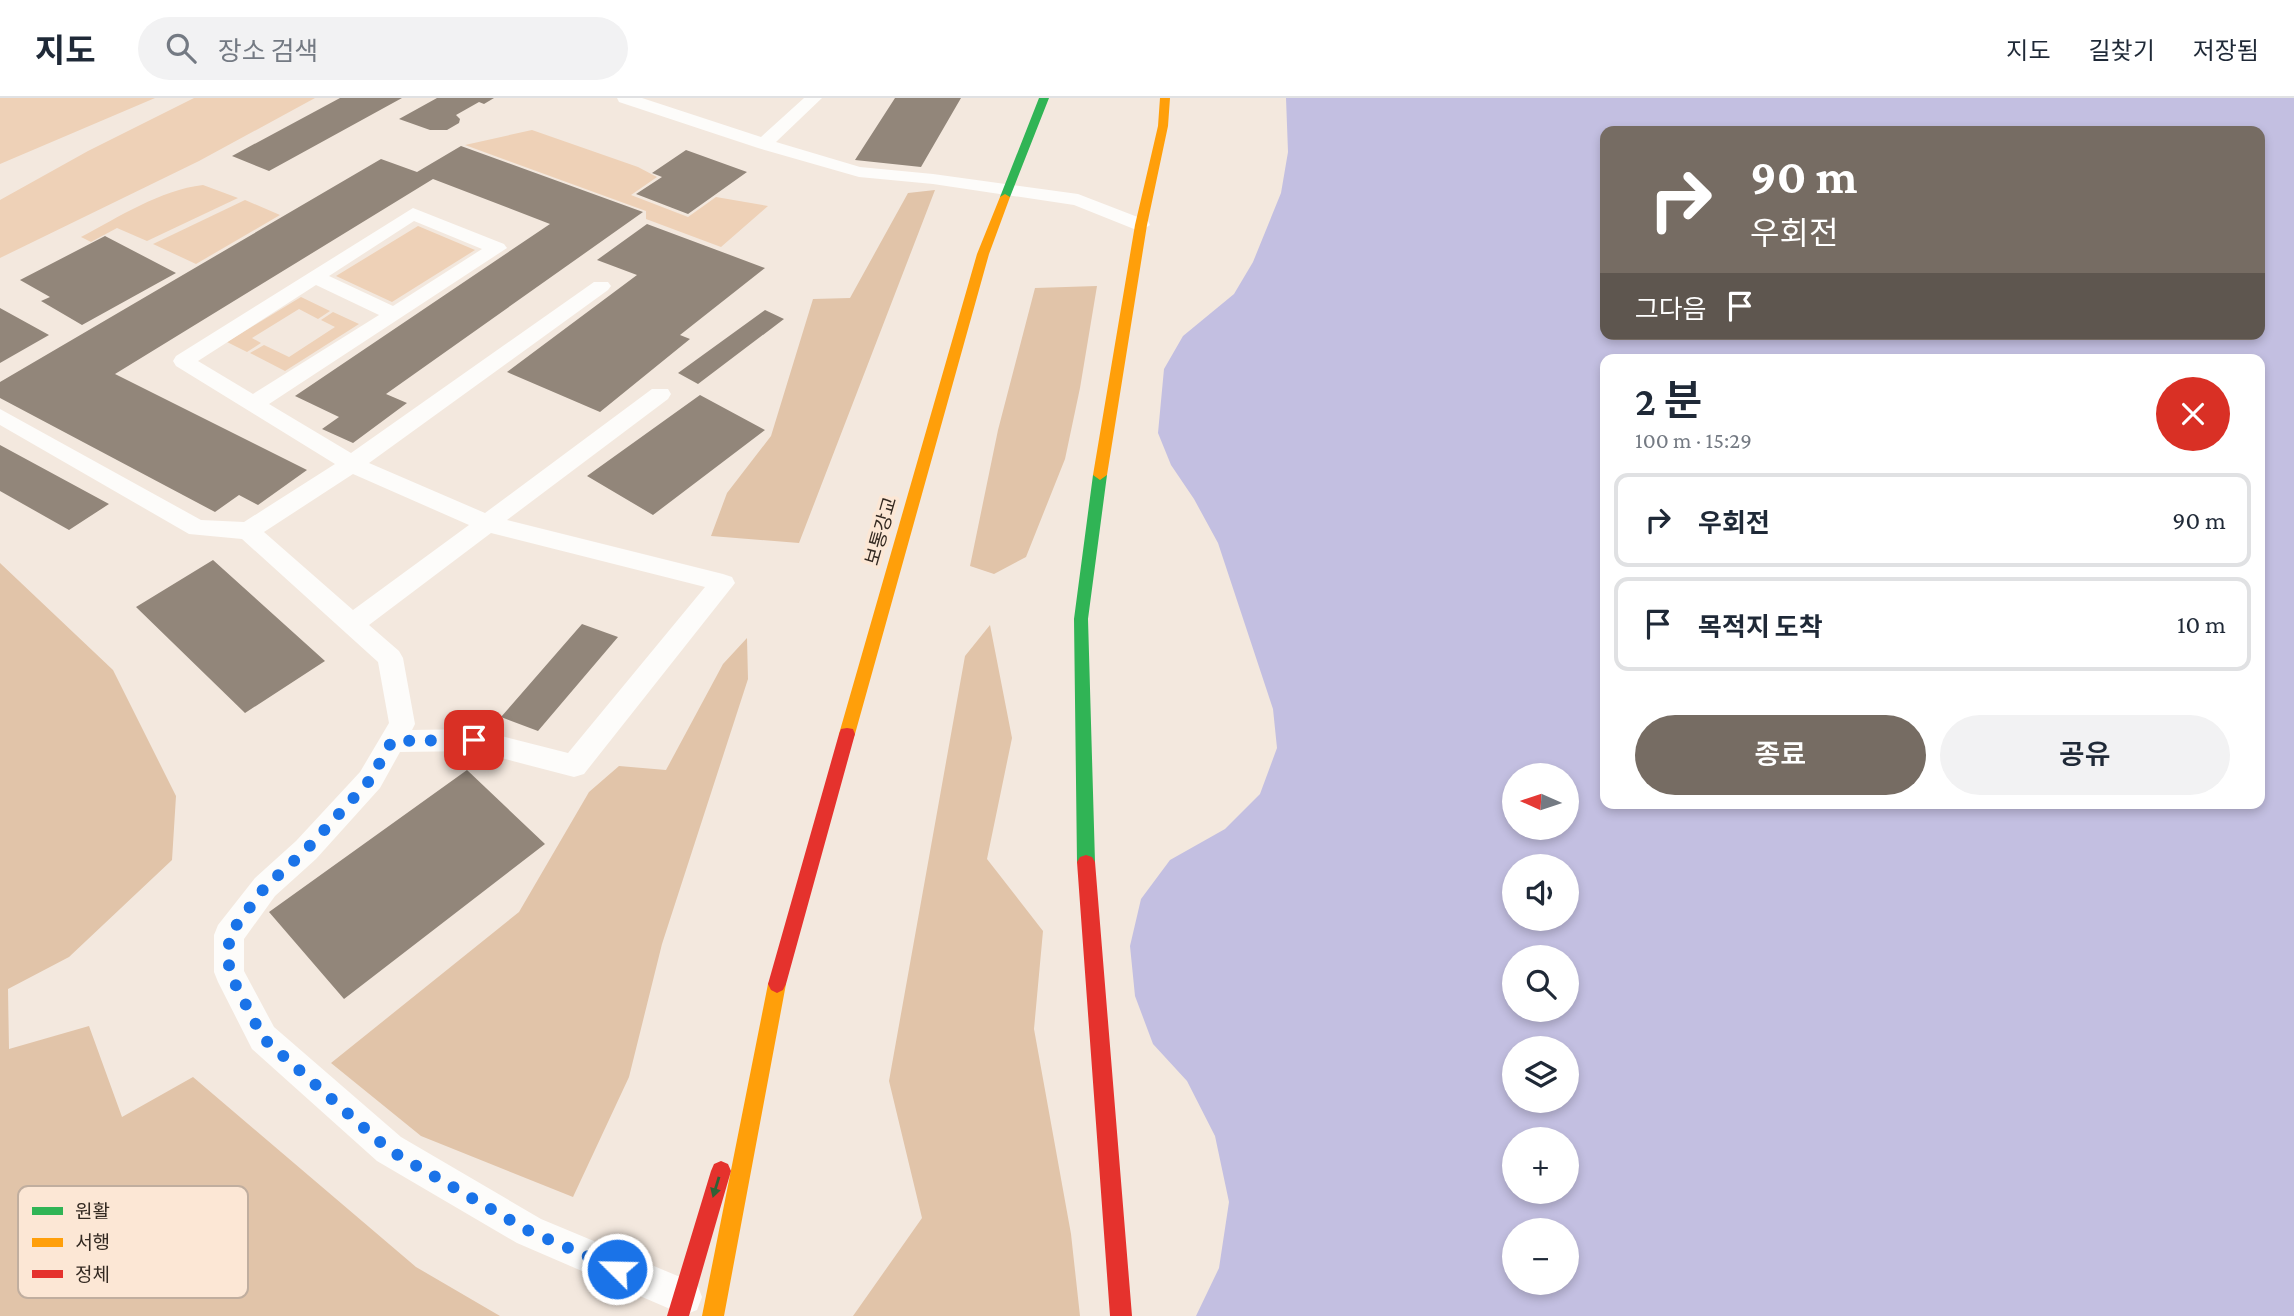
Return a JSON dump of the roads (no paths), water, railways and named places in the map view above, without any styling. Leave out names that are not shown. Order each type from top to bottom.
[{"type":"main road","name":"보통강교","points":[[777,981],[983,254],[1044,98]]},
{"type":"main road","points":[[1121,1316],[1087,895],[1081,619],[1101,470],[1141,225],[1163,126],[1165,98]]},
{"type":"main road","points":[[681,1306],[777,981]]},
{"type":"main road","points":[[713,1316],[777,981]]},
{"type":"lane","points":[[625,98],[859,172],[933,178],[1078,200],[1141,225]]},
{"type":"lane","points":[[764,144],[814,98]]},
{"type":"lane","points":[[253,404],[497,248],[413,214],[183,361],[253,404],[352,464],[486,523],[723,583],[574,766],[474,740],[392,741]]},
{"type":"lane","points":[[315,277],[394,314]]},
{"type":"lane","points":[[0,416],[197,528],[248,531],[352,464],[601,286]]},
{"type":"lane","points":[[352,624],[660,394]]},
{"type":"lane","points":[[248,531],[390,658],[401,724],[370,780],[306,850],[265,887],[229,935],[229,972],[263,1038],[389,1150],[529,1231],[681,1306]]}]
